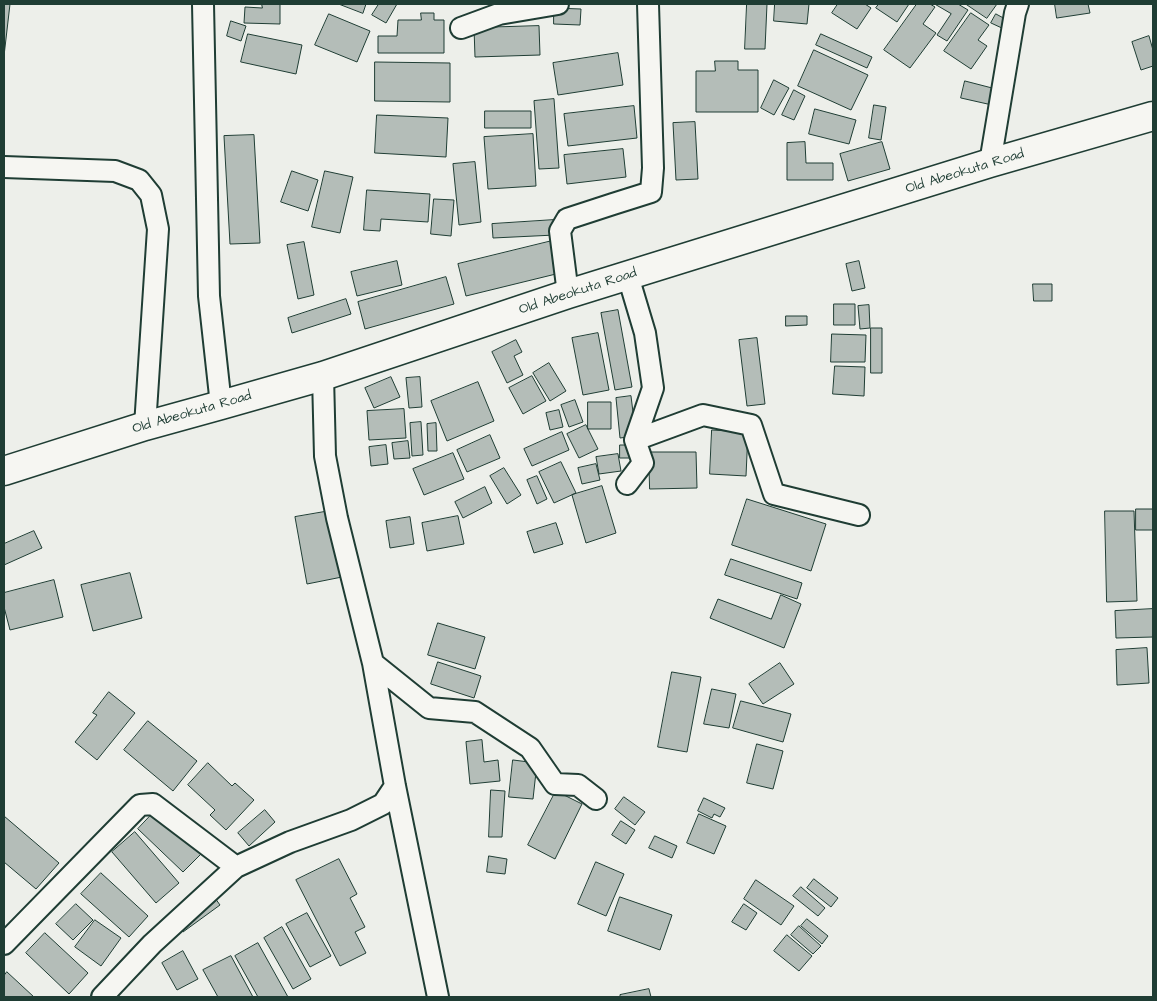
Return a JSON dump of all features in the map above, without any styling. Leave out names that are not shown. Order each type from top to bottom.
[{"type":"highway","name":"Old Abeokuta Road","points":[[4,471],[145,426],[323,376],[568,294],[990,164],[1153,116]]},
{"type":"street","points":[[461,28],[499,14],[558,4]]},
{"type":"street","points":[[568,294],[560,231],[567,219],[651,192],[648,4]]},
{"type":"street","points":[[990,164],[1018,4]]},
{"type":"street","points":[[206,6],[209,296],[222,405]]},
{"type":"street","points":[[4,166],[115,171],[139,180],[151,195],[158,229],[145,426]]},
{"type":"street","points":[[627,484],[642,463],[635,440],[653,388],[645,334],[628,276]]},
{"type":"street","points":[[323,376],[325,456],[336,518],[373,663],[395,786],[438,997]]},
{"type":"street","points":[[635,440],[703,415],[751,425],[774,494],[859,515]]},
{"type":"street","points":[[373,663],[429,708],[475,712],[530,748],[555,784],[578,785],[596,800]]},
{"type":"street","points":[[102,997],[152,944],[236,867],[290,842],[351,820],[383,804],[395,786]]},
{"type":"street","points":[[4,944],[140,805],[153,804],[236,867]]},
{"type":"building","points":[[4,4],[10,4],[4,56]]},
{"type":"building","points":[[262,4],[280,4],[280,24],[244,23],[245,7],[262,8]]},
{"type":"building","points":[[339,4],[366,4],[363,13]]},
{"type":"building","points":[[379,4],[397,4],[386,23],[372,15]]},
{"type":"building","points":[[747,4],[767,4],[765,49],[745,49]]},
{"type":"building","points":[[775,4],[809,4],[807,24],[774,21]]},
{"type":"building","points":[[838,4],[865,4],[871,8],[857,29],[832,13]]},
{"type":"building","points":[[879,4],[909,4],[897,22],[876,8]]},
{"type":"building","points":[[917,4],[930,4],[935,7],[923,24],[936,33],[910,68],[884,50]]},
{"type":"building","points":[[935,4],[958,4],[968,10],[947,41],[937,35],[951,14]]},
{"type":"building","points":[[966,4],[997,4],[987,18]]},
{"type":"building","points":[[1055,4],[1088,4],[1090,13],[1057,18]]},
{"type":"building","points":[[554,8],[581,9],[580,25],[554,24]]},
{"type":"building","points":[[421,13],[434,13],[434,20],[444,20],[444,53],[378,53],[378,36],[397,36],[398,20],[421,20]]},
{"type":"building","points":[[971,13],[989,25],[978,40],[987,46],[971,69],[944,51]]},
{"type":"building","points":[[329,14],[370,31],[357,62],[315,45]]},
{"type":"building","points":[[996,14],[1009,21],[1004,29],[991,23]]},
{"type":"building","points":[[231,21],[246,26],[241,41],[227,36]]},
{"type":"building","points":[[539,26],[540,55],[475,57],[474,28]]},
{"type":"building","points":[[248,34],[302,45],[296,74],[241,62]]},
{"type":"building","points":[[821,34],[872,57],[867,68],[816,45]]},
{"type":"building","points":[[1149,36],[1153,50],[1153,66],[1141,70],[1132,42]]},
{"type":"building","points":[[814,50],[868,75],[851,110],[798,86]]},
{"type":"building","points":[[618,53],[623,85],[558,95],[553,63]]},
{"type":"building","points":[[715,61],[738,61],[738,70],[758,70],[758,112],[696,112],[696,71],[715,71]]},
{"type":"building","points":[[375,62],[450,63],[450,102],[375,101]]},
{"type":"building","points":[[774,80],[789,88],[774,115],[761,108]]},
{"type":"building","points":[[965,81],[996,89],[992,105],[961,98]]},
{"type":"building","points":[[794,90],[805,96],[794,120],[782,115]]},
{"type":"building","points":[[554,99],[559,168],[539,169],[534,101]]},
{"type":"building","points":[[874,105],[886,107],[881,140],[869,138]]},
{"type":"building","points":[[634,106],[637,138],[568,146],[564,114]]},
{"type":"building","points":[[815,109],[856,120],[849,144],[809,134]]},
{"type":"building","points":[[485,111],[531,111],[531,128],[485,128]]},
{"type":"building","points":[[377,115],[448,118],[446,157],[375,153]]},
{"type":"building","points":[[695,122],[698,179],[676,180],[673,123]]},
{"type":"building","points":[[533,134],[536,186],[488,189],[484,137]]},
{"type":"building","points":[[254,135],[260,243],[230,244],[224,136]]},
{"type":"building","points":[[805,142],[806,163],[833,163],[833,180],[787,180],[787,143]]},
{"type":"building","points":[[882,142],[890,169],[848,181],[840,154]]},
{"type":"building","points":[[623,149],[626,177],[567,184],[564,155]]},
{"type":"building","points":[[475,162],[481,222],[459,225],[453,164]]},
{"type":"building","points":[[292,171],[318,180],[308,211],[281,202]]},
{"type":"building","points":[[325,171],[353,177],[340,233],[312,227]]},
{"type":"building","points":[[367,190],[430,194],[428,222],[381,219],[380,231],[364,230]]},
{"type":"building","points":[[434,199],[454,200],[451,236],[431,234]]},
{"type":"building","points":[[554,220],[555,235],[493,238],[492,224]]},
{"type":"building","points":[[552,241],[560,273],[466,296],[458,264]]},
{"type":"building","points":[[304,242],[314,295],[298,299],[287,245]]},
{"type":"building","points":[[397,261],[402,285],[357,296],[351,272]]},
{"type":"building","points":[[859,261],[865,288],[852,291],[846,264]]},
{"type":"building","points":[[446,277],[454,304],[365,329],[358,302]]},
{"type":"building","points":[[1033,284],[1052,284],[1052,301],[1034,301]]},
{"type":"building","points":[[346,299],[351,314],[292,333],[288,318]]},
{"type":"building","points":[[834,304],[855,304],[855,325],[834,325]]},
{"type":"building","points":[[869,305],[870,328],[860,329],[858,306]]},
{"type":"building","points":[[618,310],[632,387],[615,390],[601,313]]},
{"type":"building","points":[[786,316],[807,316],[807,325],[786,326]]},
{"type":"building","points":[[871,328],[882,328],[882,373],[871,373]]},
{"type":"building","points":[[598,333],[609,390],[583,395],[572,338]]},
{"type":"building","points":[[832,334],[866,335],[865,362],[831,362]]},
{"type":"building","points":[[757,338],[765,404],[747,406],[739,340]]},
{"type":"building","points":[[516,340],[522,352],[514,356],[523,375],[507,383],[492,352]]},
{"type":"building","points":[[549,363],[566,391],[550,401],[533,373]]},
{"type":"building","points":[[835,366],[865,367],[864,396],[833,394]]},
{"type":"building","points":[[532,376],[546,401],[523,414],[509,388]]},
{"type":"building","points":[[391,377],[400,397],[374,408],[365,388]]},
{"type":"building","points":[[420,377],[422,407],[409,408],[406,378]]},
{"type":"building","points":[[478,382],[494,421],[447,441],[431,401]]},
{"type":"building","points":[[631,396],[636,436],[620,438],[616,398]]},
{"type":"building","points":[[575,400],[583,422],[569,427],[561,405]]},
{"type":"building","points":[[588,402],[611,402],[611,429],[588,429]]},
{"type":"building","points":[[404,409],[406,438],[369,440],[367,411]]},
{"type":"building","points":[[559,410],[563,427],[550,430],[546,413]]},
{"type":"building","points":[[421,422],[423,455],[412,456],[410,423]]},
{"type":"building","points":[[436,423],[437,451],[428,451],[427,424]]},
{"type":"building","points":[[586,425],[598,449],[579,458],[567,434]]},
{"type":"building","points":[[712,430],[748,432],[746,476],[710,474]]},
{"type":"building","points":[[562,432],[569,450],[532,466],[524,449]]},
{"type":"building","points":[[490,435],[500,458],[467,472],[457,450]]},
{"type":"building","points":[[408,441],[410,458],[394,459],[392,443]]},
{"type":"building","points":[[386,445],[388,464],[371,466],[369,447]]},
{"type":"building","points":[[620,445],[633,445],[633,458],[620,458]]},
{"type":"building","points":[[649,452],[696,452],[697,488],[650,489]]},
{"type":"building","points":[[453,453],[464,479],[424,495],[413,469]]},
{"type":"building","points":[[618,454],[621,471],[599,474],[596,457]]},
{"type":"building","points":[[561,462],[576,493],[554,503],[539,472]]},
{"type":"building","points":[[596,464],[600,480],[582,484],[578,468]]},
{"type":"building","points":[[504,468],[521,495],[507,504],[490,476]]},
{"type":"building","points":[[537,476],[547,499],[537,504],[527,480]]},
{"type":"building","points":[[602,486],[616,533],[586,543],[572,495]]},
{"type":"building","points":[[485,487],[492,503],[463,518],[455,502]]},
{"type":"building","points":[[747,499],[826,524],[811,571],[732,545]]},
{"type":"building","points":[[1136,509],[1153,509],[1153,530],[1136,530]]},
{"type":"building","points":[[330,511],[342,577],[307,584],[295,517]]},
{"type":"building","points":[[1105,511],[1134,511],[1137,601],[1107,602]]},
{"type":"building","points":[[458,516],[464,544],[427,551],[422,523]]},
{"type":"building","points":[[410,517],[414,544],[390,548],[386,521]]},
{"type":"building","points":[[556,523],[563,544],[534,553],[527,532]]},
{"type":"building","points":[[34,531],[42,548],[4,565],[4,544]]},
{"type":"building","points":[[731,559],[802,583],[797,599],[725,575]]},
{"type":"building","points":[[130,573],[142,618],[93,631],[81,585]]},
{"type":"building","points":[[54,580],[63,617],[10,630],[4,607],[4,593]]},
{"type":"building","points":[[781,595],[801,604],[784,648],[710,618],[718,599],[771,619]]},
{"type":"building","points":[[1153,609],[1153,637],[1116,638],[1115,611]]},
{"type":"building","points":[[438,623],[485,637],[475,669],[428,655]]},
{"type":"building","points":[[1147,648],[1149,683],[1117,685],[1116,650]]},
{"type":"building","points":[[438,662],[481,676],[474,698],[431,684]]},
{"type":"building","points":[[780,663],[794,684],[763,704],[749,684]]},
{"type":"building","points":[[672,672],[701,677],[687,752],[658,747]]},
{"type":"building","points":[[712,689],[736,694],[729,728],[704,724]]},
{"type":"building","points":[[109,692],[135,713],[97,760],[75,742],[97,715],[93,713]]},
{"type":"building","points":[[741,701],[791,714],[783,742],[733,728]]},
{"type":"building","points":[[148,721],[197,761],[173,791],[124,750]]},
{"type":"building","points":[[482,740],[484,762],[498,760],[500,781],[470,784],[466,742]]},
{"type":"building","points":[[757,744],[783,751],[773,789],[747,783]]},
{"type":"building","points":[[513,760],[537,763],[533,799],[509,797]]},
{"type":"building","points":[[208,763],[232,786],[235,783],[254,800],[226,830],[210,815],[215,810],[188,785]]},
{"type":"building","points":[[491,790],[505,791],[502,837],[489,837]]},
{"type":"building","points":[[556,791],[582,804],[555,859],[528,845]]},
{"type":"building","points":[[624,797],[645,812],[635,825],[615,809]]},
{"type":"building","points":[[704,798],[725,808],[720,817],[714,814],[712,818],[698,811]]},
{"type":"building","points":[[265,810],[275,822],[249,846],[238,833]]},
{"type":"building","points":[[155,811],[201,854],[183,872],[138,829]]},
{"type":"building","points":[[699,814],[726,826],[714,854],[687,843]]},
{"type":"building","points":[[4,816],[59,863],[36,889],[4,862]]},
{"type":"building","points":[[621,821],[635,830],[626,844],[612,835]]},
{"type":"building","points":[[135,832],[179,883],[156,903],[112,852]]},
{"type":"building","points":[[655,836],[677,846],[672,858],[649,848]]},
{"type":"building","points":[[489,856],[507,859],[505,874],[487,872]]},
{"type":"building","points":[[339,859],[357,894],[350,898],[365,927],[355,932],[366,953],[340,966],[296,880]]},
{"type":"building","points":[[596,862],[624,874],[606,916],[578,904]]},
{"type":"building","points":[[101,873],[148,916],[129,937],[81,894]]},
{"type":"building","points":[[814,879],[838,898],[831,907],[807,888]]},
{"type":"building","points":[[756,880],[794,906],[781,925],[744,899]]},
{"type":"building","points":[[801,887],[825,908],[818,916],[793,896]]},
{"type":"building","points":[[620,897],[672,915],[660,950],[608,931]]},
{"type":"building","points":[[215,898],[220,905],[183,932],[178,925]]},
{"type":"building","points":[[76,904],[93,920],[73,940],[56,924]]},
{"type":"building","points":[[744,904],[757,913],[746,930],[732,922]]},
{"type":"building","points":[[307,913],[331,956],[310,967],[286,924]]},
{"type":"building","points":[[807,919],[828,936],[822,944],[801,926]]},
{"type":"building","points":[[95,920],[121,938],[101,966],[75,947]]},
{"type":"building","points":[[799,926],[821,946],[813,954],[791,935]]},
{"type":"building","points":[[282,927],[311,979],[293,989],[264,938]]},
{"type":"building","points":[[45,933],[88,973],[69,994],[26,953]]},
{"type":"building","points":[[787,935],[812,956],[799,971],[774,951]]},
{"type":"building","points":[[258,943],[288,997],[258,997],[235,956]]},
{"type":"building","points":[[183,951],[198,979],[177,990],[162,963]]},
{"type":"building","points":[[231,956],[253,997],[218,997],[203,970]]},
{"type":"building","points":[[7,972],[34,997],[4,997],[4,976]]},
{"type":"building","points":[[649,989],[651,997],[620,997],[620,995]]}]
